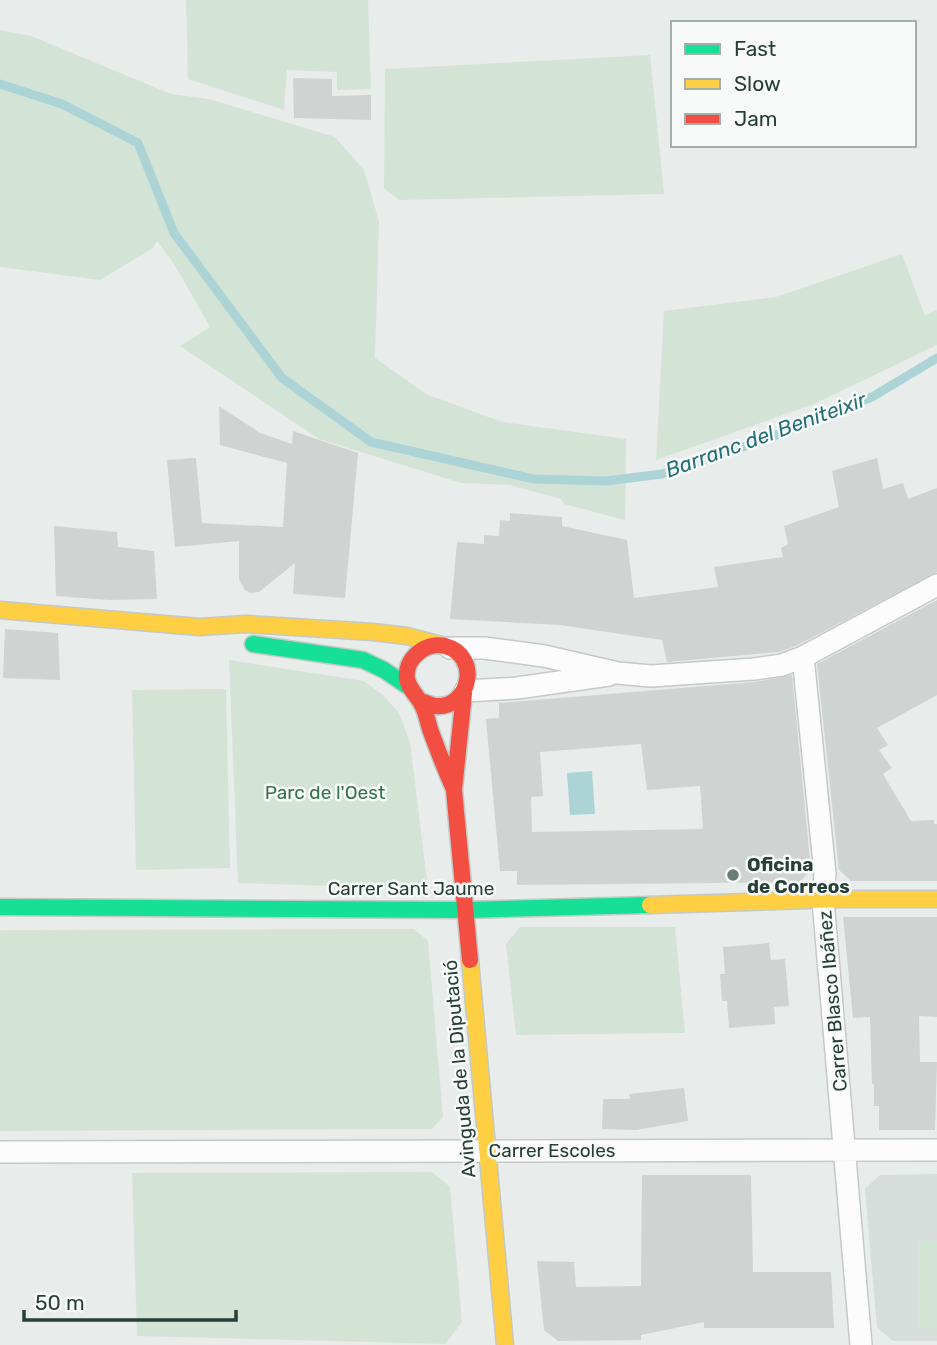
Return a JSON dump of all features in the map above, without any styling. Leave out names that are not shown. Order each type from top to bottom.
[{"type":"street","points":[[409,687],[408,668],[413,657],[428,646],[484,648],[544,656],[618,673],[651,676],[715,673],[782,664],[803,657],[937,585]]},
{"type":"street","points":[[0,610],[198,627],[246,624],[407,636],[446,646],[463,658],[467,666],[468,683],[458,699],[435,707],[420,701],[409,687],[363,660],[246,642],[198,627]]},
{"type":"street","name":"Carrer Blasco Ibáñez","points":[[803,657],[825,873],[823,900],[861,1345]]},
{"type":"street","points":[[464,692],[517,688],[618,673]]},
{"type":"street","name":"Avinguda de la Diputació","points":[[464,692],[454,790],[505,1345]]},
{"type":"street","name":"Avinguda de la Diputació","points":[[420,701],[454,790]]},
{"type":"street","name":"Carrer Sant Jaume","points":[[0,907],[465,910],[937,898]]},
{"type":"street","name":"Carrer Escoles","points":[[0,1152],[937,1150]]},
{"type":"shaded area","points":[[937,1174],[937,1341],[893,1341],[877,1327],[865,1189],[880,1175]]},
{"type":"green space","points":[[186,0],[368,0],[371,89],[337,90],[337,72],[287,70],[284,110],[188,79]]},
{"type":"green space","points":[[0,30],[31,36],[171,94],[209,99],[335,137],[364,170],[379,221],[375,358],[426,394],[502,422],[626,439],[625,520],[564,504],[561,499],[510,485],[461,483],[319,439],[180,346],[210,327],[173,262],[157,241],[153,248],[100,280],[0,267]]},
{"type":"green space","points":[[650,55],[664,194],[399,200],[384,188],[385,69]]},
{"type":"green space","points":[[902,254],[925,316],[937,310],[937,345],[814,404],[656,460],[664,311],[776,297]]},
{"type":"green space","name":"Parc de l'Oest","points":[[229,660],[364,681],[383,695],[399,713],[410,742],[428,889],[238,883]]},
{"type":"green space","points":[[226,689],[230,868],[136,870],[132,690]]},
{"type":"green space","points":[[520,927],[675,927],[685,1033],[516,1035],[506,944]]},
{"type":"green space","points":[[414,929],[428,941],[443,1117],[432,1129],[0,1131],[0,930]]},
{"type":"green space","points":[[432,1172],[450,1187],[462,1322],[445,1344],[137,1336],[132,1173]]},
{"type":"green space","points":[[918,1239],[937,1240],[937,1329],[918,1329]]},
{"type":"water","points":[[592,771],[595,814],[570,815],[567,773]]},
{"type":"building","points":[[293,78],[332,79],[332,96],[371,95],[371,120],[294,118]]},
{"type":"building","points":[[219,406],[260,433],[292,444],[293,431],[358,453],[345,598],[293,594],[295,563],[259,592],[250,593],[239,579],[239,541],[175,547],[167,460],[196,458],[202,523],[283,527],[287,463],[220,445]]},
{"type":"building","points":[[877,458],[883,489],[903,483],[908,499],[937,488],[937,572],[798,645],[779,652],[667,662],[662,640],[560,625],[450,619],[457,542],[484,544],[484,535],[499,536],[500,520],[510,521],[510,513],[562,517],[562,526],[627,540],[634,598],[718,587],[714,567],[783,557],[781,548],[788,544],[784,526],[839,507],[832,471]]},
{"type":"building","points":[[54,526],[117,532],[118,547],[154,551],[157,599],[109,600],[56,596]]},
{"type":"building","points":[[937,600],[937,695],[877,728],[888,745],[879,750],[892,768],[883,774],[911,821],[934,820],[934,824],[937,824],[937,881],[851,881],[839,870],[817,664]]},
{"type":"building","points":[[5,629],[58,633],[60,680],[3,678]]},
{"type":"building","points":[[792,675],[811,870],[800,882],[517,885],[517,871],[500,871],[486,719],[499,718],[499,703],[755,682]],"holes":[[[641,744],[647,790],[700,786],[703,829],[532,832],[531,797],[543,796],[540,752]]]},
{"type":"building","points":[[843,917],[937,917],[937,1017],[919,1016],[920,1062],[937,1062],[935,1130],[879,1130],[879,1106],[874,1106],[872,1084],[870,1017],[853,1018]]},
{"type":"building","points":[[769,943],[771,960],[785,959],[789,1006],[774,1007],[775,1024],[729,1028],[727,1001],[722,1001],[720,974],[725,974],[723,947]]},
{"type":"building","points":[[684,1088],[688,1121],[636,1130],[602,1129],[603,1099],[630,1099],[629,1094]]},
{"type":"building","points":[[642,1175],[751,1175],[753,1272],[831,1272],[834,1328],[704,1328],[704,1322],[641,1335],[641,1340],[558,1341],[544,1330],[537,1261],[574,1262],[576,1287],[641,1286]]},
{"type":"waterway","name":"Barranc del Beniteixir","points":[[0,84],[62,104],[138,143],[174,233],[282,378],[371,442],[534,479],[606,481],[662,474],[761,441],[872,397],[937,358]]},
{"type":"traffic: fast","points":[[253,644],[363,660],[409,687]]},
{"type":"traffic: fast","points":[[0,907],[465,910],[650,905]]},
{"type":"traffic: slow","points":[[0,610],[199,627],[246,624],[373,632],[407,636],[441,645]]},
{"type":"traffic: slow","points":[[650,905],[937,899]]},
{"type":"traffic: slow","points":[[470,960],[505,1345]]},
{"type":"traffic: jam","points":[[420,701],[435,706],[447,705],[463,691],[467,670],[464,660],[456,651],[445,646],[431,646],[413,658],[407,672],[408,683],[421,703],[453,787]]},
{"type":"traffic: jam","points":[[464,693],[454,790],[470,960]]},
{"type":"place","name":"Oficina de Correos","points":[[733,875]]}]
